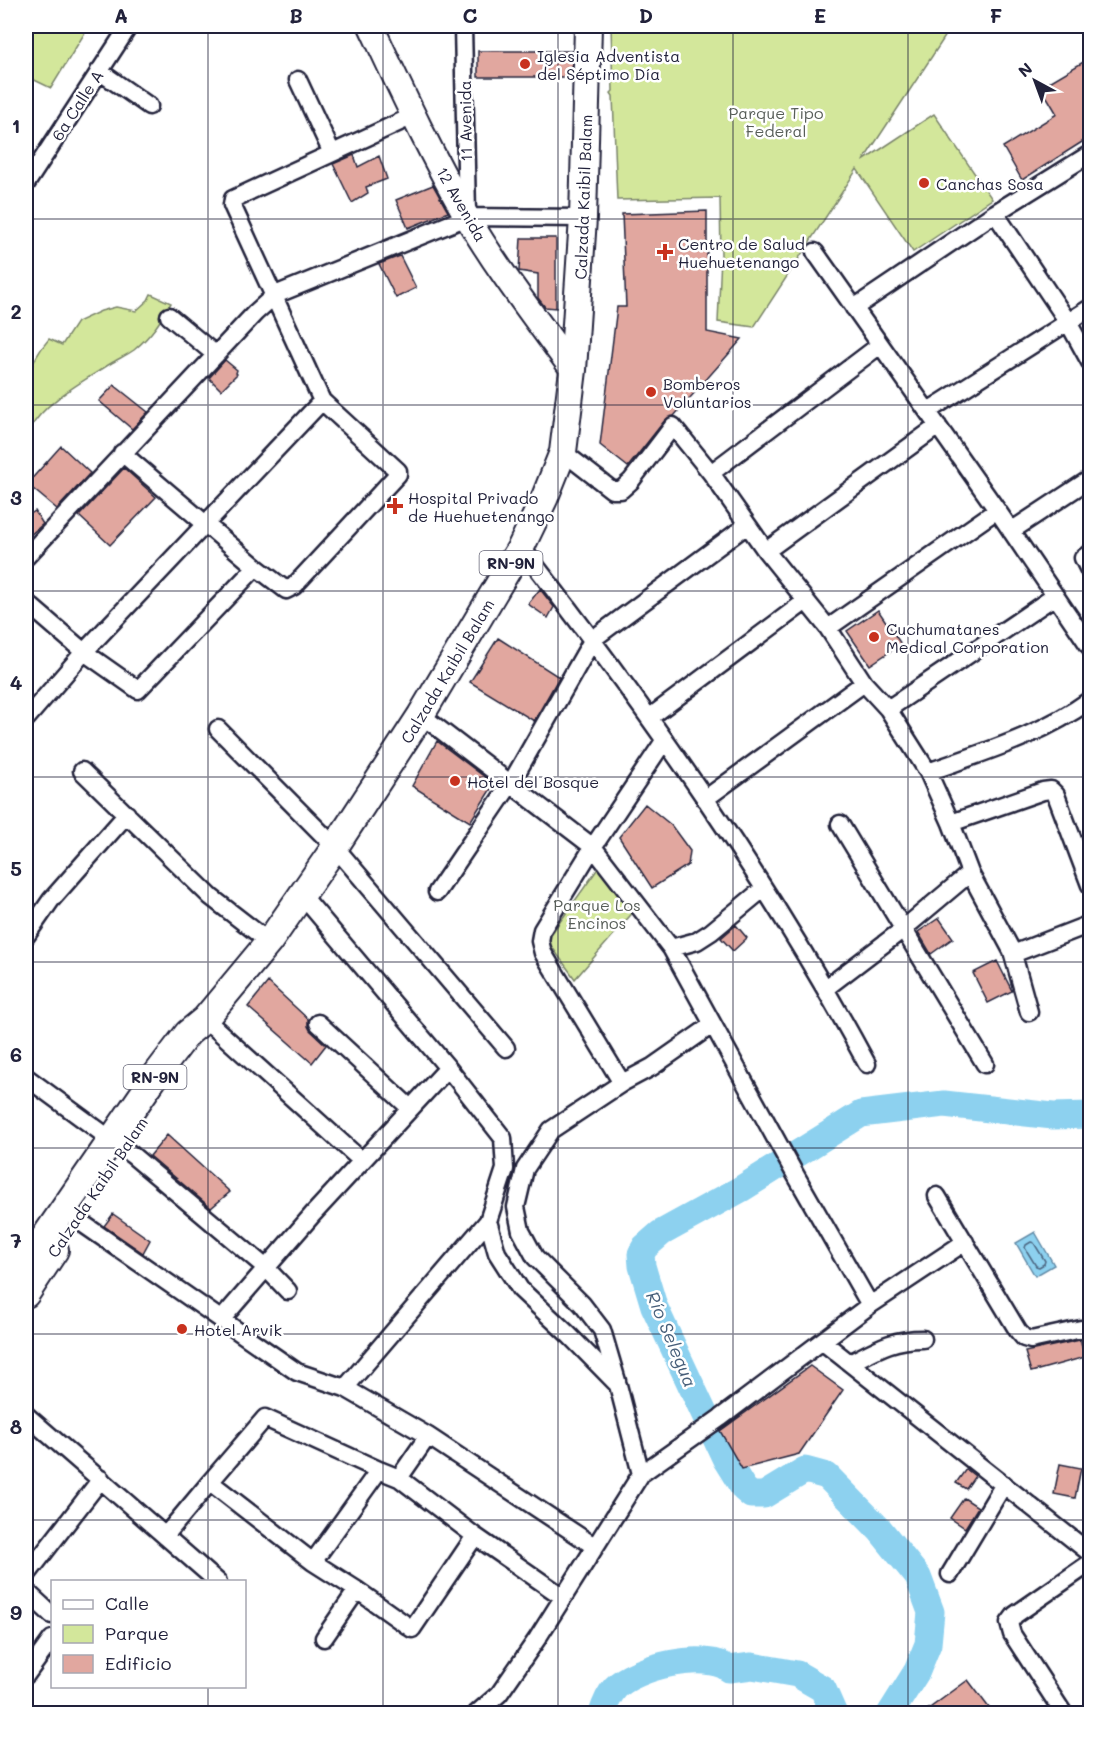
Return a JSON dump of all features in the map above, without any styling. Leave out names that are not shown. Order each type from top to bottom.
[{"type":"main road","name":"Calzada Kaibil Balam","points":[[26,1264],[116,1144],[188,1033],[205,1019],[269,942],[335,847],[421,716],[521,547],[545,497],[563,452],[573,370],[583,218],[588,26]]},
{"type":"main road","name":"Calzada Kaibil Balam","points":[[26,1294],[76,1219],[116,1144]]},
{"type":"street","name":"6a Calle A","points":[[26,184],[129,26]]},
{"type":"street","name":"12 Avenida","points":[[371,26],[413,116],[467,217],[516,291],[573,370]]},
{"type":"street","name":"11 Avenida","points":[[463,26],[467,217]]},
{"type":"street","points":[[99,71],[149,106]]},
{"type":"street","points":[[298,80],[333,153]]},
{"type":"street","points":[[122,453],[284,590],[292,588],[398,474],[398,471],[322,401],[232,205],[233,199],[413,116]]},
{"type":"street","points":[[854,308],[995,213],[1090,154]]},
{"type":"street","points":[[995,213],[1068,322],[1090,362]]},
{"type":"street","points":[[26,557],[122,453],[275,295],[467,217],[583,218]]},
{"type":"street","points":[[815,252],[997,510],[1090,647]]},
{"type":"street","points":[[928,411],[1090,308]]},
{"type":"street","points":[[169,316],[216,355]]},
{"type":"street","points":[[711,473],[880,345]]},
{"type":"street","points":[[26,719],[84,652],[322,401]]},
{"type":"street","points":[[563,452],[612,490],[621,490],[631,481],[673,426],[711,473],[766,551],[828,628],[864,683],[888,709],[928,772],[970,873],[1012,951],[1029,1012]]},
{"type":"street","points":[[766,551],[938,426]]},
{"type":"street","points":[[1011,531],[1090,478]]},
{"type":"street","points":[[828,628],[997,510]]},
{"type":"street","points":[[437,891],[511,783],[593,639],[747,525]]},
{"type":"street","points":[[521,547],[593,639],[705,798],[826,988],[867,1064]]},
{"type":"street","points":[[1090,553],[1083,558],[1090,572]]},
{"type":"street","points":[[26,602],[84,652],[136,690],[140,689],[255,567]]},
{"type":"street","points":[[888,709],[1055,596]]},
{"type":"street","points":[[649,718],[806,601]]},
{"type":"street","points":[[705,798],[864,683]]},
{"type":"street","points":[[928,772],[1020,739],[1071,714],[1090,700]]},
{"type":"street","points":[[421,716],[593,847],[671,948],[870,1305]]},
{"type":"street","points":[[218,729],[335,847],[506,1048]]},
{"type":"street","points":[[622,1083],[543,953],[540,941],[542,930],[593,847],[664,741]]},
{"type":"street","points":[[82,771],[211,897],[269,942]]},
{"type":"street","points":[[951,823],[1051,790],[1056,795],[1090,885]]},
{"type":"street","points":[[26,936],[51,900],[127,814]]},
{"type":"street","points":[[840,824],[985,1064]]},
{"type":"street","points":[[826,988],[902,930],[970,873]]},
{"type":"street","points":[[671,948],[697,941],[763,889]]},
{"type":"street","points":[[301,894],[448,1068],[503,1138],[505,1169],[488,1221],[345,1388]]},
{"type":"street","points":[[1012,951],[1018,952],[1090,924]]},
{"type":"street","points":[[205,1019],[362,1161]]},
{"type":"street","points":[[318,1023],[410,1108]]},
{"type":"street","points":[[641,1474],[602,1330],[582,1304],[535,1257],[520,1231],[516,1207],[525,1169],[551,1130],[622,1083],[652,1067],[712,1025]]},
{"type":"street","points":[[221,1320],[265,1267],[448,1068]]},
{"type":"street","points":[[27,1082],[116,1144],[265,1267],[288,1291]]},
{"type":"street","points":[[937,1196],[1024,1338],[1031,1340],[1081,1329],[1090,1332]]},
{"type":"street","points":[[76,1219],[297,1372],[345,1388],[428,1436],[594,1546]]},
{"type":"street","points":[[488,1221],[497,1253],[520,1289],[618,1385]]},
{"type":"street","points":[[476,1713],[499,1694],[537,1639],[641,1474],[823,1342],[870,1305],[965,1242]]},
{"type":"street","points":[[850,1363],[887,1344],[904,1339],[923,1339]]},
{"type":"street","points":[[823,1342],[1090,1553]]},
{"type":"street","points":[[26,1415],[217,1580]]},
{"type":"street","points":[[165,1536],[265,1418],[399,1478],[475,1536],[563,1597]]},
{"type":"street","points":[[399,1478],[428,1436]]},
{"type":"street","points":[[313,1562],[379,1470]]},
{"type":"street","points":[[26,1576],[100,1479]]},
{"type":"street","points":[[210,1482],[313,1562],[412,1629],[475,1536]]},
{"type":"street","points":[[950,1574],[1004,1484]]},
{"type":"street","points":[[1064,1713],[1012,1634],[1009,1623],[1015,1615],[1090,1563]]},
{"type":"street","points":[[324,1638],[357,1590]]},
{"type":"street","points":[[26,1591],[51,1614]]},
{"type":"street","points":[[26,1675],[51,1640]]},
{"type":"green space","points":[[26,26],[89,26],[51,88],[26,76]]},
{"type":"green space","name":"Parque Tipo Federal","points":[[611,26],[952,26],[863,161],[934,114],[992,199],[913,252],[857,169],[754,327],[718,322],[721,256],[720,198],[617,200],[613,96],[611,93],[613,91]]},
{"type":"green space","points":[[151,294],[171,303],[146,339],[134,350],[54,402],[26,432],[27,383],[34,361],[49,339],[62,345],[77,322],[116,307],[136,311]]},
{"type":"green space","name":"Parque Los Encinos","points":[[599,867],[636,909],[575,979],[547,940]]},
{"type":"water","points":[[1035,1232],[1054,1265],[1035,1276],[1016,1243]]},
{"type":"building","name":"Iglesia Adventista del Séptimo Día","points":[[478,51],[572,51],[572,77],[478,77]]},
{"type":"building","points":[[1090,58],[1090,137],[1022,180],[1003,147],[1057,114],[1041,87]]},
{"type":"building","points":[[354,155],[358,167],[379,156],[387,179],[366,187],[368,193],[352,203],[333,164]]},
{"type":"building","points":[[433,185],[448,212],[408,228],[396,200]]},
{"type":"building","name":"Bomberos Voluntarios","points":[[707,211],[707,332],[742,339],[674,416],[665,420],[628,467],[600,445],[617,307],[626,307],[622,214]]},
{"type":"building","points":[[521,238],[556,238],[556,308],[545,307],[538,298],[538,274],[519,271]]},
{"type":"building","points":[[400,256],[416,288],[396,298],[379,264]]},
{"type":"building","points":[[225,360],[237,370],[237,374],[221,390],[209,378]]},
{"type":"building","points":[[114,385],[148,412],[132,429],[99,401]]},
{"type":"building","points":[[61,446],[90,473],[57,509],[27,484]]},
{"type":"building","points":[[124,468],[156,497],[110,545],[79,516]]},
{"type":"building","points":[[35,511],[43,524],[30,535],[26,528],[26,517]]},
{"type":"building","points":[[540,589],[554,607],[548,618],[528,604]]},
{"type":"building","name":"Cuchumatanes Medical Corporation","points":[[878,610],[901,644],[870,665],[847,631]]},
{"type":"building","points":[[498,638],[559,677],[534,721],[470,682]]},
{"type":"building","name":"Hotel del Bosque","points":[[437,741],[494,784],[470,822],[412,786]]},
{"type":"building","points":[[645,804],[671,825],[690,851],[688,865],[652,888],[619,837]]},
{"type":"building","points":[[939,918],[953,938],[931,954],[918,932]]},
{"type":"building","points":[[736,925],[747,938],[733,951],[721,938]]},
{"type":"building","points":[[997,961],[1012,991],[988,1003],[973,973]]},
{"type":"building","points":[[268,982],[308,1019],[310,1030],[326,1045],[312,1063],[248,1007]]},
{"type":"building","points":[[167,1135],[230,1192],[211,1208],[150,1156]]},
{"type":"building","points":[[113,1214],[150,1240],[143,1253],[104,1226]]},
{"type":"building","points":[[1080,1340],[1085,1357],[1031,1372],[1025,1352]]},
{"type":"building","points":[[810,1366],[843,1390],[799,1454],[742,1469],[720,1431]]},
{"type":"building","points":[[1060,1464],[1081,1468],[1075,1498],[1054,1494]]},
{"type":"building","points":[[966,1469],[975,1476],[966,1489],[956,1483]]},
{"type":"building","points":[[964,1498],[978,1507],[965,1528],[950,1518]]},
{"type":"building","points":[[968,1680],[993,1713],[923,1713]]},
{"type":"waterway","name":"Río Selegua","points":[[890,1714],[917,1671],[928,1644],[931,1612],[918,1577],[880,1530],[827,1476],[805,1470],[764,1495],[751,1495],[744,1489],[726,1460],[654,1306],[642,1266],[641,1254],[645,1247],[661,1233],[741,1189],[861,1114],[944,1104],[1053,1116],[1090,1115]]},
{"type":"waterway","name":"Río Selegua","points":[[602,1714],[610,1694],[625,1680],[654,1668],[688,1661],[704,1661],[729,1669],[752,1666],[797,1674],[823,1689],[834,1714]]},
{"type":"place","name":"Iglesia Adventista del Séptimo Día","points":[[525,64]]},
{"type":"place","name":"Canchas Sosa","points":[[924,183]]},
{"type":"place","name":"Centro de Salud Huehuetenango","points":[[665,252]]},
{"type":"place","name":"Bomberos Voluntarios","points":[[651,392]]},
{"type":"place","name":"Hospital Privado de Huehuetenango","points":[[395,506]]},
{"type":"place","name":"Cuchumatanes Medical Corporation","points":[[874,637]]},
{"type":"place","name":"Hotel del Bosque","points":[[455,781]]},
{"type":"place","name":"Hotel Arvik","points":[[182,1329]]}]
